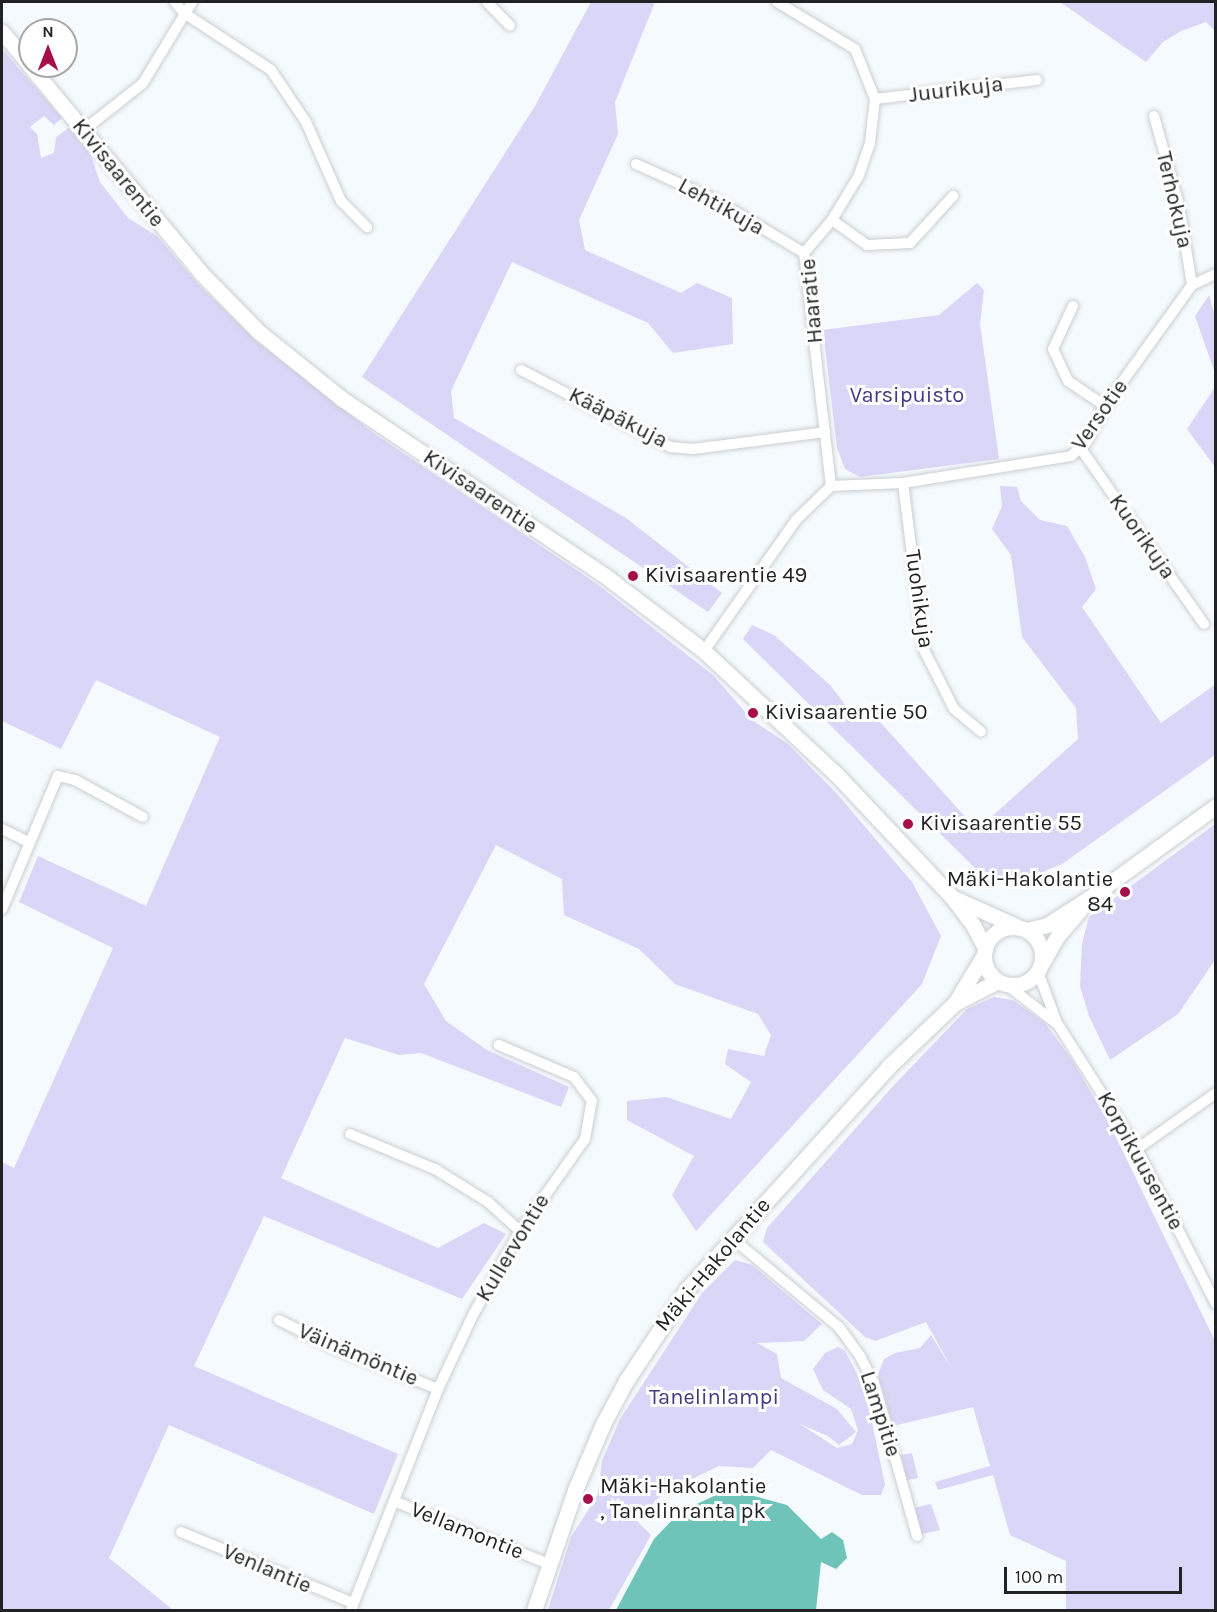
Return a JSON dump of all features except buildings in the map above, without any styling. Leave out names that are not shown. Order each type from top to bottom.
[{"type":"street","points":[[175,2],[184,13],[271,70],[306,122],[341,201],[368,227]]},
{"type":"street","points":[[84,130],[143,83],[192,2]]},
{"type":"street","points":[[487,2],[510,26]]},
{"type":"street","name":"Haaratie","points":[[777,2],[855,49],[875,99],[870,143],[858,177],[832,220],[804,253],[831,486]]},
{"type":"street","name":"Kivisaarentie","points":[[2,32],[18,51]]},
{"type":"street","name":"Kivisaarentie","points":[[40,78],[201,273],[293,361],[342,399],[608,578],[704,651],[805,742],[952,897],[973,924],[984,951]]},
{"type":"street","name":"Juurikuja","points":[[875,99],[1037,80]]},
{"type":"street","name":"Terhokuja","points":[[1154,116],[1179,205],[1192,285]]},
{"type":"street","name":"Lehtikuja","points":[[636,164],[714,199],[804,253]]},
{"type":"street","points":[[832,220],[867,245],[910,243],[953,196]]},
{"type":"street","name":"Versotie","points":[[831,486],[903,483],[1036,465],[1071,456],[1081,449],[1105,406],[1192,285],[1215,274]]},
{"type":"street","points":[[1073,306],[1053,349],[1068,381],[1105,406]]},
{"type":"street","name":"Kääpäkuja","points":[[521,370],[671,447],[693,449],[825,432]]},
{"type":"street","name":"Kuorikuja","points":[[1081,449],[1204,624]]},
{"type":"street","name":"Tuohikuja","points":[[903,483],[924,651],[954,709],[981,732]]},
{"type":"street","points":[[704,651],[796,520],[831,486]]},
{"type":"street","points":[[2,909],[58,776],[75,780],[143,817]]},
{"type":"street","points":[[1092,896],[1059,934],[1040,968],[1025,984],[1002,983],[987,970],[984,951],[1001,929],[1047,925],[1092,896],[1215,806]]},
{"type":"street","points":[[2,829],[29,842]]},
{"type":"street","name":"Kivisaarentie","points":[[952,897],[1023,928]]},
{"type":"street","points":[[1023,928],[1040,944],[1040,968]]},
{"type":"street","name":"Mäki-Hakolantie","points":[[534,1611],[575,1490],[626,1381],[687,1289],[888,1067],[956,1003],[984,951]]},
{"type":"street","name":"Korpikuusentie","points":[[1040,968],[1057,1023],[1137,1149],[1215,1304]]},
{"type":"street","name":"Korpikuusentie","points":[[1002,983],[1057,1023]]},
{"type":"street","name":"Mäki-Hakolantie","points":[[956,1003],[1002,983]]},
{"type":"street","name":"Kullervontie","points":[[394,1501],[438,1389],[520,1231],[585,1138],[592,1101],[574,1077],[500,1045]]},
{"type":"street","points":[[1137,1149],[1215,1093]]},
{"type":"street","points":[[350,1134],[389,1147],[435,1169],[488,1202],[520,1231]]},
{"type":"street","name":"Lampitie","points":[[732,1238],[839,1327],[860,1356],[874,1383],[917,1536]]},
{"type":"street","name":"Väinämöntie","points":[[279,1320],[330,1346],[438,1389]]},
{"type":"street","name":"Vellamontie","points":[[352,1607],[394,1501],[549,1564]]},
{"type":"street","name":"Venlantie","points":[[182,1532],[352,1607]]},
{"type":"green space","points":[[591,2],[655,2],[615,102],[618,134],[579,220],[585,250],[681,293],[697,283],[732,298],[733,344],[673,353],[648,323],[512,262],[451,391],[454,418],[626,518],[722,593],[708,612],[362,377],[535,106]]},
{"type":"green space","points":[[1060,2],[1215,2],[1215,31],[1206,22],[1181,31],[1163,42],[1146,62]]},
{"type":"green space","points":[[2,49],[18,67],[18,78],[27,78],[62,118],[54,125],[44,116],[30,127],[37,134],[41,158],[54,153],[56,137],[70,127],[91,155],[100,182],[128,218],[157,236],[197,283],[255,340],[375,434],[597,584],[714,676],[752,720],[788,744],[838,795],[912,882],[941,936],[922,984],[696,1231],[672,1195],[694,1156],[627,1120],[627,1101],[666,1097],[731,1119],[751,1082],[725,1064],[728,1049],[764,1056],[771,1035],[758,1014],[675,984],[639,949],[564,915],[562,879],[496,845],[424,984],[446,1021],[487,1050],[569,1087],[561,1107],[421,1053],[399,1055],[345,1038],[281,1178],[438,1248],[484,1223],[506,1234],[462,1299],[264,1216],[194,1366],[398,1454],[374,1514],[169,1425],[109,1558],[173,1610],[2,1610],[2,1162],[14,1168],[113,948],[19,902],[38,856],[146,906],[220,737],[96,680],[61,749],[2,721]]},
{"type":"green space","name":"Varsipuisto","points":[[977,283],[984,290],[980,324],[999,459],[860,477],[845,469],[837,448],[823,330],[939,315]]},
{"type":"green space","points":[[1209,295],[1215,316],[1215,373],[1195,316]]},
{"type":"green space","points":[[1215,387],[1215,467],[1187,429]]},
{"type":"green space","points":[[1000,486],[1017,487],[1021,501],[1040,520],[1067,526],[1085,557],[1096,589],[1082,607],[1161,723],[1216,684],[1215,755],[1062,864],[1018,882],[993,879],[976,869],[743,639],[752,625],[774,635],[830,685],[846,706],[873,714],[977,830],[1078,739],[1076,708],[1022,637],[1011,555],[992,529],[1002,506]]},
{"type":"green space","points":[[1215,824],[1215,960],[1178,1014],[1110,1060],[1089,1016],[1080,986],[1082,944],[1089,917]]},
{"type":"green space","points":[[994,997],[1013,1000],[1045,1023],[1072,1060],[1108,1121],[1215,1341],[1215,1610],[1066,1610],[1066,1561],[1010,1535],[993,1475],[938,1490],[935,1482],[990,1466],[973,1407],[893,1426],[878,1375],[884,1359],[895,1353],[920,1348],[931,1335],[952,1369],[926,1322],[875,1341],[865,1337],[763,1242],[767,1228],[894,1085],[967,1009]]},
{"type":"green space","name":"Tanelinlampi","points":[[735,1260],[752,1265],[822,1324],[804,1341],[757,1343],[777,1354],[781,1378],[837,1409],[856,1432],[839,1445],[828,1436],[800,1424],[837,1448],[852,1444],[858,1430],[851,1409],[823,1390],[813,1369],[825,1353],[838,1347],[845,1351],[865,1389],[885,1485],[881,1495],[862,1495],[771,1450],[753,1468],[719,1466],[663,1493],[637,1521],[651,1535],[609,1610],[548,1610],[571,1537],[598,1494],[602,1461],[620,1419],[702,1293]]},
{"type":"green space","points":[[912,1453],[918,1478],[907,1480],[901,1455]]},
{"type":"green space","points":[[931,1504],[940,1530],[922,1534],[914,1508]]},
{"type":"shaded area","points":[[739,1492],[787,1505],[821,1539],[832,1532],[843,1540],[847,1558],[836,1569],[821,1562],[816,1610],[616,1610],[654,1539],[680,1512],[718,1494]]},
{"type":"place","name":"Kivisaarentie 49","points":[[633,576]]},
{"type":"place","name":"Kivisaarentie 50","points":[[753,713]]},
{"type":"place","name":"Kivisaarentie 55","points":[[908,824]]},
{"type":"place","name":"Mäki-Hakolantie 84","points":[[1125,892]]},
{"type":"place","name":"Mäki-Hakolantie , Tanelinranta pk","points":[[588,1499]]}]
